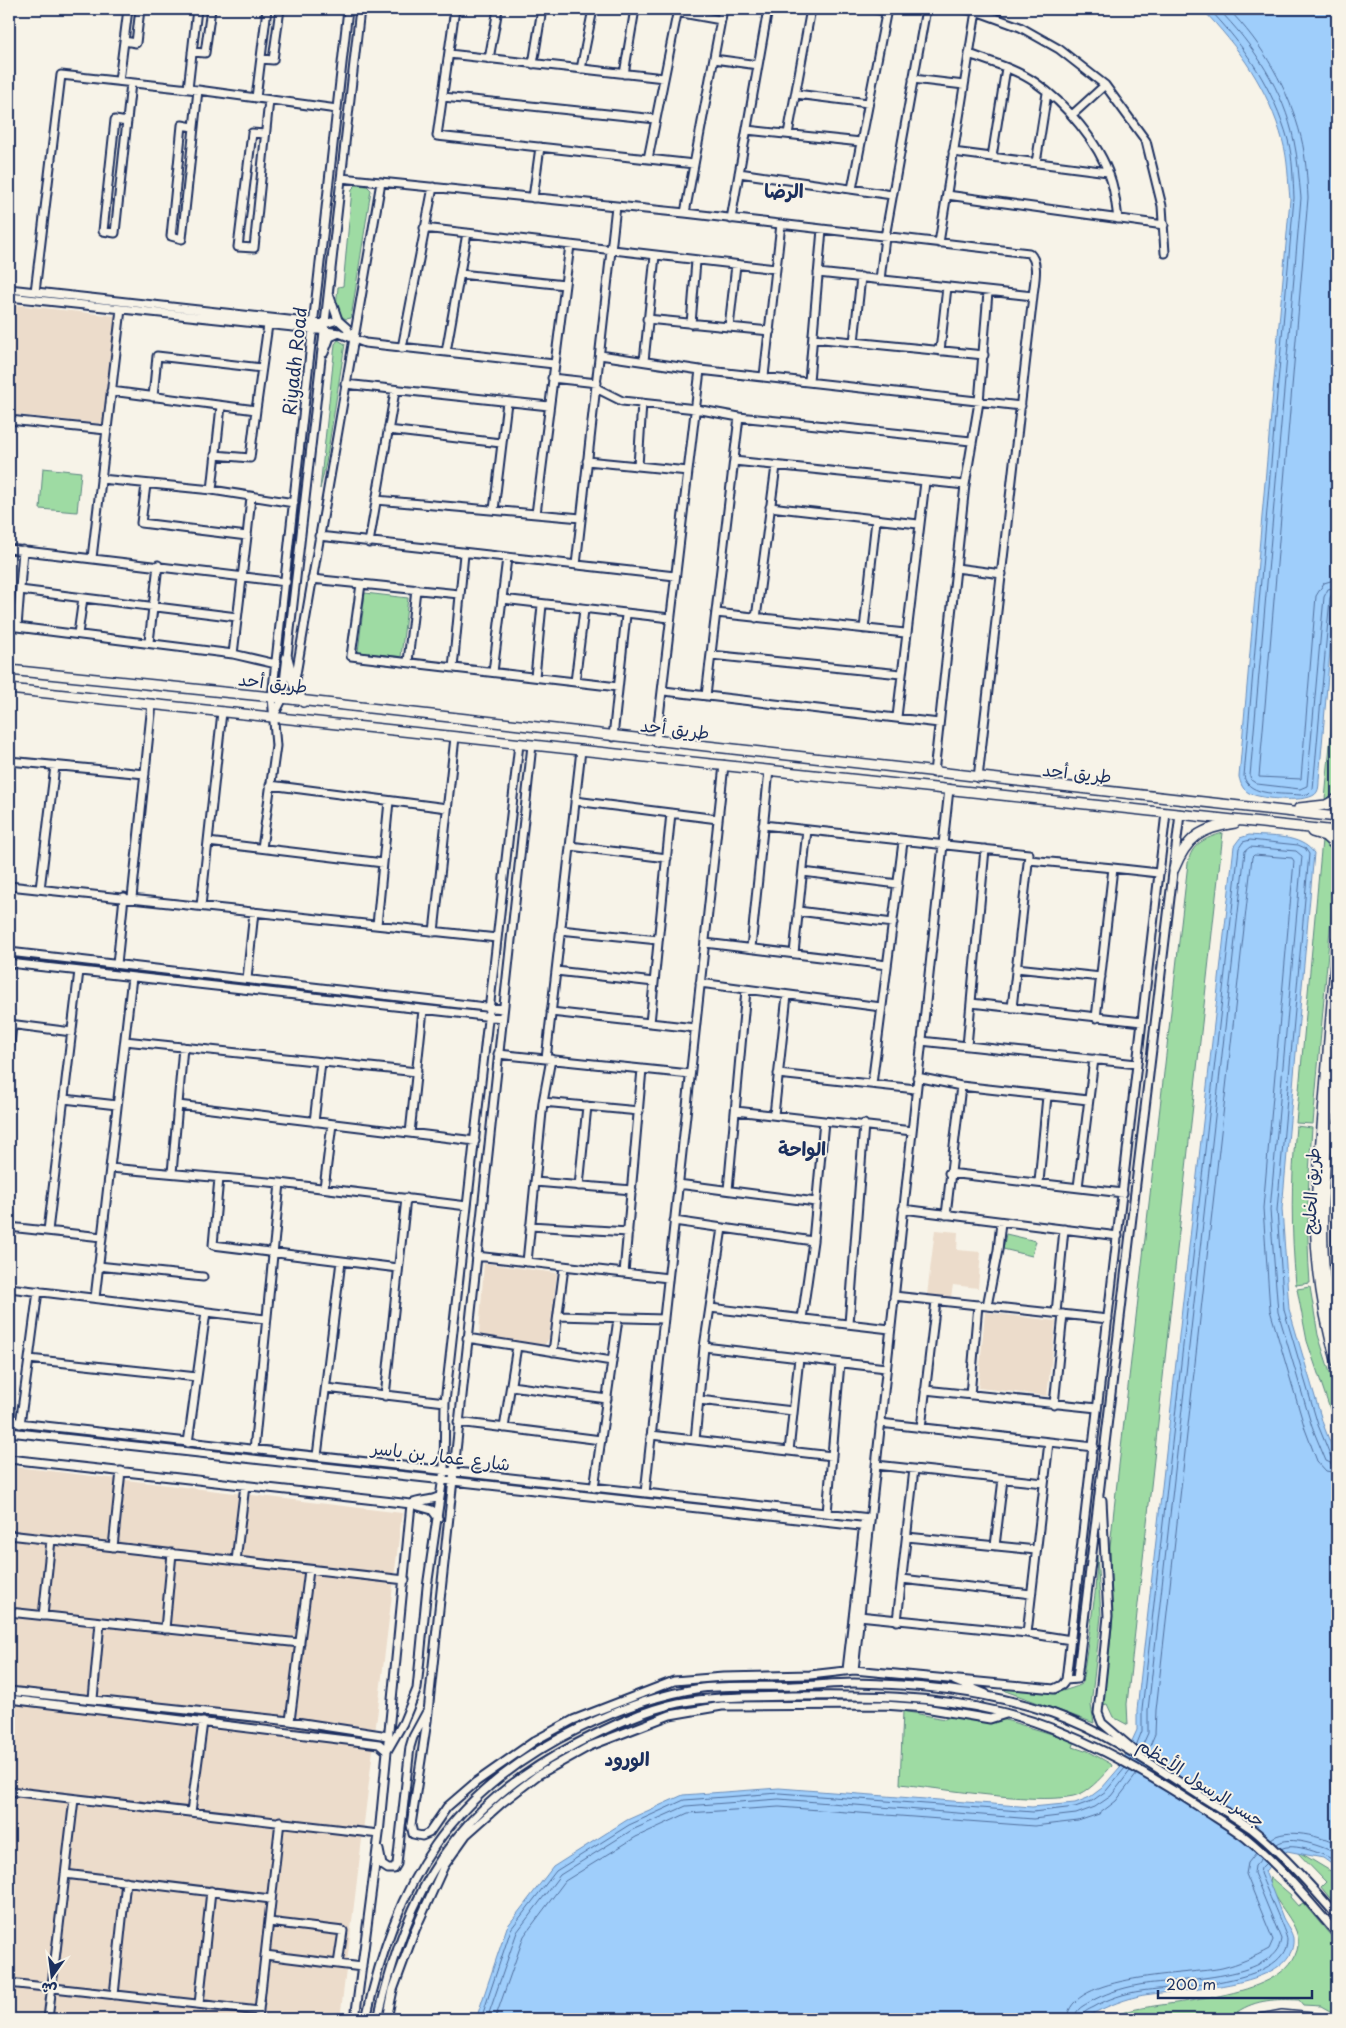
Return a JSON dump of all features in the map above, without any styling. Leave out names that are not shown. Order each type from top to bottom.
[{"type":"main road","points":[[287,658],[294,685],[303,702]]},
{"type":"main road","name":"طريق أحد","points":[[9,670],[272,697],[282,700],[1337,817]]},
{"type":"main road","name":"طريق أحد","points":[[9,689],[1337,831]]},
{"type":"main road","points":[[1284,811],[1326,805],[1337,800]]},
{"type":"main road","points":[[1174,869],[1182,850],[1200,833],[1225,825],[1248,821]]},
{"type":"main road","points":[[1296,826],[1325,836],[1337,847]]},
{"type":"main road","points":[[1337,940],[1315,1214],[1316,1260],[1321,1305],[1337,1363]]},
{"type":"main road","name":"طريق الخليج","points":[[1337,1042],[1323,1215],[1324,1258],[1328,1300],[1337,1340]]},
{"type":"main road","points":[[1321,1140],[1327,1159]]},
{"type":"main road","name":"طريق الخليج","points":[[1337,1185],[1337,1264]]},
{"type":"main road","points":[[1260,2019],[1282,2015],[1322,2019]]},
{"type":"street","points":[[119,81],[128,9]]},
{"type":"street","points":[[124,41],[136,43],[140,9]]},
{"type":"street","points":[[188,89],[197,9]]},
{"type":"street","points":[[192,52],[205,53],[211,9]]},
{"type":"street","points":[[256,98],[266,9]]},
{"type":"street","points":[[261,60],[273,60],[280,9]]},
{"type":"street","name":"Riyadh Road","points":[[262,848],[276,746],[272,697],[348,9]]},
{"type":"street","points":[[273,717],[282,700],[304,534],[320,360],[360,9]]},
{"type":"street","points":[[455,9],[437,136],[694,164]]},
{"type":"street","points":[[489,59],[498,9]]},
{"type":"street","points":[[533,64],[542,9]]},
{"type":"street","points":[[581,69],[593,9]]},
{"type":"street","points":[[624,74],[635,9]]},
{"type":"street","points":[[685,213],[723,9]]},
{"type":"street","points":[[731,219],[768,9]]},
{"type":"street","points":[[788,134],[812,9]]},
{"type":"street","points":[[852,189],[886,10],[875,9]]},
{"type":"street","points":[[880,280],[892,195],[926,9]]},
{"type":"street","points":[[964,9],[976,11],[1020,27],[1059,49],[1105,85],[1146,141],[1162,206],[1164,253]]},
{"type":"street","points":[[648,159],[678,11],[721,20]]},
{"type":"street","points":[[939,243],[976,11]]},
{"type":"street","points":[[448,54],[664,78]]},
{"type":"street","points":[[969,54],[1006,68],[1035,83],[1072,115],[1092,142],[1108,172],[1118,219]]},
{"type":"street","points":[[714,59],[758,65]]},
{"type":"street","points":[[992,157],[1006,68]]},
{"type":"street","points":[[35,292],[61,75],[198,90],[338,109]]},
{"type":"street","points":[[913,79],[964,86]]},
{"type":"street","points":[[127,122],[115,120],[103,231],[115,233],[127,122],[131,83]]},
{"type":"street","points":[[1072,115],[1105,85]]},
{"type":"street","points":[[194,128],[182,125],[171,236],[182,238],[194,128],[198,90]]},
{"type":"street","points":[[1036,163],[1047,93]]},
{"type":"street","points":[[796,94],[868,102]]},
{"type":"street","points":[[442,97],[656,120]]},
{"type":"street","points":[[265,134],[252,133],[238,247],[254,248],[269,100]]},
{"type":"street","points":[[747,130],[861,142]]},
{"type":"street","points":[[533,198],[540,147]]},
{"type":"street","points":[[954,152],[1108,172]]},
{"type":"street","points":[[739,173],[892,195]]},
{"type":"street","points":[[342,178],[685,213],[1029,253],[1034,257],[1036,265],[1033,296],[978,778]]},
{"type":"street","points":[[294,685],[346,384],[350,337],[381,182]]},
{"type":"street","points":[[402,348],[433,187]]},
{"type":"street","points":[[947,195],[1164,225]]},
{"type":"street","points":[[576,566],[616,206]]},
{"type":"street","points":[[764,376],[781,224]]},
{"type":"street","points":[[424,228],[776,269]]},
{"type":"street","points":[[808,381],[822,229]]},
{"type":"street","points":[[446,352],[467,233]]},
{"type":"street","points":[[536,514],[570,245]]},
{"type":"street","points":[[644,361],[655,256]]},
{"type":"street","points":[[691,324],[696,261]]},
{"type":"street","points":[[729,327],[736,265]]},
{"type":"street","points":[[818,273],[1033,296]]},
{"type":"street","points":[[460,274],[565,285]]},
{"type":"street","points":[[854,342],[861,277]]},
{"type":"street","points":[[940,352],[947,287]]},
{"type":"street","points":[[9,289],[324,327],[350,337],[402,348],[554,364]]},
{"type":"street","points":[[329,289],[331,304],[338,320],[347,328],[350,337]]},
{"type":"street","points":[[934,773],[965,485],[979,402],[988,292]]},
{"type":"street","points":[[9,297],[268,325],[312,326]]},
{"type":"street","points":[[92,558],[121,309]]},
{"type":"street","points":[[647,319],[770,331]]},
{"type":"street","points":[[324,327],[338,320]]},
{"type":"street","points":[[215,455],[250,458],[268,325]]},
{"type":"street","points":[[320,360],[330,338],[339,334]]},
{"type":"street","points":[[813,338],[984,356]]},
{"type":"street","points":[[600,355],[700,370],[1021,406]]},
{"type":"street","points":[[153,397],[157,356],[262,368]]},
{"type":"street","points":[[656,742],[664,691],[670,618],[700,370]]},
{"type":"street","points":[[552,378],[596,385],[622,401],[696,409],[739,417],[971,441]]},
{"type":"street","points":[[346,384],[549,406]]},
{"type":"street","points":[[369,543],[395,390]]},
{"type":"street","points":[[111,392],[256,410]]},
{"type":"street","points":[[494,510],[507,402]]},
{"type":"street","points":[[638,466],[642,403]]},
{"type":"street","points":[[212,490],[221,406]]},
{"type":"street","points":[[706,696],[739,417]]},
{"type":"street","points":[[9,420],[106,430]]},
{"type":"street","points":[[388,430],[501,443]]},
{"type":"street","points":[[1016,444],[1024,436]]},
{"type":"street","points":[[734,461],[965,485]]},
{"type":"street","points":[[587,462],[688,472]]},
{"type":"street","points":[[756,618],[776,466]]},
{"type":"street","points":[[101,479],[212,490],[294,503]]},
{"type":"street","points":[[897,717],[924,482]]},
{"type":"street","points":[[146,484],[141,523],[247,536]]},
{"type":"street","points":[[233,654],[250,497]]},
{"type":"street","points":[[376,500],[581,518]]},
{"type":"street","points":[[770,507],[918,524]]},
{"type":"street","points":[[864,629],[876,520]]},
{"type":"street","points":[[1005,541],[1013,533]]},
{"type":"street","points":[[319,536],[464,554],[675,576]]},
{"type":"street","points":[[9,549],[243,575],[286,582]]},
{"type":"street","points":[[23,550],[17,627],[149,642],[233,654],[276,664]]},
{"type":"street","points":[[452,668],[464,554]]},
{"type":"street","points":[[493,672],[507,558]]},
{"type":"street","points":[[149,642],[158,565]]},
{"type":"street","points":[[956,568],[1002,574]]},
{"type":"street","points":[[312,579],[459,594]]},
{"type":"street","points":[[361,584],[351,656],[618,687]]},
{"type":"street","points":[[408,662],[416,589]]},
{"type":"street","points":[[20,590],[237,617]]},
{"type":"street","points":[[78,634],[83,598]]},
{"type":"street","points":[[502,600],[626,615],[670,618]]},
{"type":"street","points":[[535,677],[542,605]]},
{"type":"street","points":[[575,682],[584,610]]},
{"type":"street","points":[[716,612],[756,618],[906,633]]},
{"type":"street","points":[[613,737],[626,615]]},
{"type":"street","points":[[711,654],[901,674]]},
{"type":"street","points":[[664,691],[939,722]]},
{"type":"street","points":[[117,964],[145,774],[152,704]]},
{"type":"street","points":[[201,906],[222,712]]},
{"type":"street","points":[[434,932],[455,737]]},
{"type":"street","points":[[387,1751],[417,1689],[444,1470],[445,1402],[519,744]]},
{"type":"street","points":[[532,745],[452,1472],[429,1706],[411,1825],[413,1834],[422,1836],[428,1834],[448,1807],[476,1782],[536,1740],[573,1720],[674,1681],[723,1676],[810,1675],[850,1670],[1054,1689],[1062,1685],[1066,1680],[1166,813]]},
{"type":"street","points":[[527,1262],[548,1059],[551,1012],[581,750]]},
{"type":"street","points":[[9,761],[145,774]]},
{"type":"street","points":[[644,1493],[724,765]]},
{"type":"street","points":[[40,890],[55,766]]},
{"type":"street","points":[[751,948],[769,770]]},
{"type":"street","points":[[270,785],[448,808]]},
{"type":"street","points":[[850,1670],[867,1518],[876,1465],[949,789]]},
{"type":"street","points":[[377,925],[389,801]]},
{"type":"street","points":[[575,801],[718,819]]},
{"type":"street","points":[[650,1023],[671,813]]},
{"type":"street","points":[[1066,1680],[1077,1679],[1180,814]]},
{"type":"street","points":[[763,825],[903,842],[1029,854],[1012,1008]]},
{"type":"street","points":[[794,954],[808,830]]},
{"type":"street","points":[[208,842],[383,863]]},
{"type":"street","points":[[872,1084],[903,842]]},
{"type":"street","points":[[570,846],[666,858]]},
{"type":"street","points":[[967,1046],[985,849]]},
{"type":"street","points":[[1029,860],[1158,873]]},
{"type":"street","points":[[1096,1018],[1113,868]]},
{"type":"street","points":[[803,872],[898,884]]},
{"type":"street","points":[[9,886],[498,938]]},
{"type":"street","points":[[798,911],[892,923]]},
{"type":"street","points":[[247,979],[254,912]]},
{"type":"street","points":[[560,930],[658,940]]},
{"type":"street","points":[[705,942],[887,965]]},
{"type":"street","points":[[9,952],[503,1009]]},
{"type":"street","points":[[9,963],[502,1018]]},
{"type":"street","points":[[1016,968],[1101,977]]},
{"type":"street","points":[[48,1232],[79,971]]},
{"type":"street","points":[[556,971],[654,982]]},
{"type":"street","points":[[94,1298],[132,977]]},
{"type":"street","points":[[700,983],[881,1007]]},
{"type":"street","points":[[728,1190],[746,990]]},
{"type":"street","points":[[774,1115],[787,995]]},
{"type":"street","points":[[971,1003],[1142,1022]]},
{"type":"street","points":[[410,1133],[423,1010]]},
{"type":"street","points":[[551,1012],[696,1028]]},
{"type":"street","points":[[9,1054],[10,1025],[72,1032]]},
{"type":"street","points":[[125,1041],[417,1072]]},
{"type":"street","points":[[921,1041],[1137,1064]]},
{"type":"street","points":[[172,1174],[183,1047]]},
{"type":"street","points":[[498,1054],[690,1074]]},
{"type":"street","points":[[1078,1187],[1094,1059]]},
{"type":"street","points":[[314,1122],[321,1062]]},
{"type":"street","points":[[624,1273],[642,1069]]},
{"type":"street","points":[[778,1074],[916,1089]]},
{"type":"street","points":[[918,1077],[961,1086],[1088,1100]]},
{"type":"street","points":[[946,1215],[949,1173],[961,1086]]},
{"type":"street","points":[[1039,1182],[1047,1096]]},
{"type":"street","points":[[64,1099],[117,1105]]},
{"type":"street","points":[[543,1102],[639,1111]]},
{"type":"street","points":[[178,1105],[475,1141]]},
{"type":"street","points":[[579,1186],[587,1106]]},
{"type":"street","points":[[736,1111],[864,1124],[912,1131]]},
{"type":"street","points":[[802,1319],[813,1241],[824,1121]]},
{"type":"street","points":[[324,1188],[332,1124]]},
{"type":"street","points":[[849,1324],[864,1124]]},
{"type":"street","points":[[110,1168],[280,1183],[467,1206]]},
{"type":"street","points":[[949,1173],[1123,1193]]},
{"type":"street","points":[[219,1178],[213,1245],[272,1254],[398,1268]]},
{"type":"street","points":[[535,1182],[632,1190]]},
{"type":"street","points":[[254,1450],[265,1319],[280,1183]]},
{"type":"street","points":[[678,1184],[816,1202]]},
{"type":"street","points":[[385,1396],[406,1198]]},
{"type":"street","points":[[903,1210],[1118,1236]]},
{"type":"street","points":[[674,1221],[813,1241]]},
{"type":"street","points":[[987,1306],[998,1250],[1001,1222]]},
{"type":"street","points":[[530,1226],[628,1232]]},
{"type":"street","points":[[9,1227],[102,1237]]},
{"type":"street","points":[[695,1440],[704,1347],[722,1228]]},
{"type":"street","points":[[1054,1405],[1064,1229]]},
{"type":"street","points":[[476,1256],[668,1278]]},
{"type":"street","points":[[317,1456],[341,1261]]},
{"type":"street","points":[[98,1266],[203,1277]]},
{"type":"street","points":[[553,1352],[564,1266]]},
{"type":"street","points":[[9,1288],[265,1319]]},
{"type":"street","points":[[20,1424],[38,1291]]},
{"type":"street","points":[[894,1296],[1108,1319]]},
{"type":"street","points":[[921,1428],[936,1300]]},
{"type":"street","points":[[970,1395],[978,1305]]},
{"type":"street","points":[[710,1308],[890,1329]]},
{"type":"street","points":[[188,1442],[206,1312]]},
{"type":"street","points":[[558,1316],[664,1319]]},
{"type":"street","points":[[594,1488],[618,1319]]},
{"type":"street","points":[[467,1338],[612,1361]]},
{"type":"street","points":[[504,1428],[517,1346]]},
{"type":"street","points":[[704,1347],[886,1368]]},
{"type":"street","points":[[789,1451],[798,1358]]},
{"type":"street","points":[[29,1359],[197,1377]]},
{"type":"street","points":[[828,1513],[840,1363]]},
{"type":"street","points":[[511,1386],[607,1399]]},
{"type":"street","points":[[326,1388],[445,1402]]},
{"type":"street","points":[[926,1390],[1054,1405],[1098,1408]]},
{"type":"street","points":[[699,1400],[793,1411]]},
{"type":"street","name":"شارع عمار بن ياسر","points":[[9,1422],[867,1518]]},
{"type":"street","points":[[458,1422],[601,1440]]},
{"type":"street","points":[[880,1423],[1094,1447]]},
{"type":"street","name":"شارع عمار بن ياسر","points":[[9,1432],[866,1527]]},
{"type":"street","points":[[651,1435],[832,1456]]},
{"type":"street","points":[[1027,1633],[1049,1442]]},
{"type":"street","points":[[9,1459],[411,1504],[432,1510],[438,1518]]},
{"type":"street","points":[[876,1465],[1044,1483]]},
{"type":"street","points":[[897,1621],[914,1470]]},
{"type":"street","points":[[113,1546],[121,1471]]},
{"type":"street","points":[[995,1546],[1003,1479]]},
{"type":"street","points":[[236,1561],[245,1485]]},
{"type":"street","points":[[1100,1490],[1108,1616],[1098,1713],[1102,1723],[1156,1767]]},
{"type":"street","points":[[411,1504],[418,1500],[433,1500],[440,1496]]},
{"type":"street","points":[[355,2019],[379,1834],[411,1504]]},
{"type":"street","points":[[850,1670],[859,1616],[866,1527]]},
{"type":"street","points":[[1094,1542],[1102,1533]]},
{"type":"street","points":[[9,1535],[405,1580]]},
{"type":"street","points":[[907,1537],[1036,1550]]},
{"type":"street","points":[[44,1616],[51,1540]]},
{"type":"street","points":[[164,1629],[172,1553]]},
{"type":"street","points":[[290,1721],[309,1570]]},
{"type":"street","points":[[902,1579],[1031,1594]]},
{"type":"street","points":[[9,1612],[300,1643]]},
{"type":"street","points":[[859,1616],[1027,1633],[1071,1640]]},
{"type":"street","points":[[93,1699],[100,1622]]},
{"type":"street","points":[[949,1679],[996,1698]]},
{"type":"street","points":[[366,2019],[392,1923],[412,1880],[433,1847],[468,1806],[490,1786],[543,1746],[609,1714],[644,1701],[699,1689],[739,1685],[872,1684],[908,1686],[996,1698]]},
{"type":"street","points":[[9,1691],[290,1721],[388,1736]]},
{"type":"street","name":"جسر الرسول الأعظم","points":[[378,2019],[386,1984],[416,1900],[438,1860],[465,1826],[494,1797],[552,1756],[643,1714],[685,1702],[750,1697],[873,1695],[956,1703],[1007,1714],[1082,1741],[1148,1773],[1246,1838],[1306,1898],[1337,1934]]},
{"type":"street","name":"جسر الرسول الأعظم","points":[[996,1698],[1054,1714],[1088,1728],[1156,1767],[1253,1830],[1315,1890],[1337,1916]]},
{"type":"street","points":[[9,1699],[379,1744],[387,1751]]},
{"type":"street","points":[[685,1702],[685,1712]]},
{"type":"street","points":[[387,2019],[393,1990],[414,1930],[444,1866],[466,1835],[503,1802],[538,1775],[590,1746],[628,1730],[685,1712],[722,1706],[884,1704],[925,1708],[990,1719],[1007,1714]]},
{"type":"street","points":[[378,1843],[382,1865],[394,1868],[397,1864],[413,1737],[429,1706]]},
{"type":"street","points":[[191,1812],[203,1722]]},
{"type":"street","points":[[9,1792],[379,1834]]},
{"type":"street","points":[[48,2019],[74,1799]]},
{"type":"street","points":[[9,1983],[199,2004],[259,2015],[280,1822]]},
{"type":"street","points":[[66,1874],[272,1899]]},
{"type":"street","points":[[114,1995],[126,1881]]},
{"type":"street","points":[[199,2004],[211,1891]]},
{"type":"street","points":[[269,1922],[343,1931],[338,1964]]},
{"type":"street","points":[[265,1955],[362,1967]]},
{"type":"shaded area","points":[[9,304],[116,316],[104,424],[9,414]]},
{"type":"shaded area","points":[[935,1230],[958,1232],[957,1250],[981,1252],[978,1288],[953,1285],[951,1297],[927,1295]]},
{"type":"shaded area","points":[[484,1263],[557,1273],[549,1339],[544,1345],[479,1335]]},
{"type":"shaded area","points":[[985,1312],[1056,1321],[1047,1396],[978,1388]]},
{"type":"shaded area","points":[[9,1466],[402,1513],[340,2019],[9,2019]]},
{"type":"green space","points":[[356,185],[367,186],[371,190],[351,318],[346,319],[337,309],[338,287],[343,286],[352,189]]},
{"type":"green space","points":[[338,340],[345,344],[320,489],[335,344]]},
{"type":"green space","points":[[43,468],[81,472],[77,512],[40,509]]},
{"type":"green space","points":[[365,593],[408,598],[401,657],[358,652]]},
{"type":"green space","points":[[1337,666],[1337,792],[1325,800]]},
{"type":"green space","points":[[1223,833],[1127,1704],[1128,1725],[1113,1717],[1107,1704],[1103,1705],[1112,1627],[1110,1547],[1114,1509],[1188,863],[1196,846],[1210,837]]},
{"type":"green space","points":[[1322,840],[1334,851],[1336,860],[1313,1124],[1296,1123]]},
{"type":"green space","points":[[1296,1126],[1312,1128],[1308,1205],[1310,1283],[1296,1285],[1292,1206]]},
{"type":"green space","points":[[1006,1234],[1036,1241],[1032,1256],[1003,1249]]},
{"type":"green space","points":[[1310,1287],[1318,1335],[1337,1395],[1337,1430],[1307,1341],[1297,1289]]},
{"type":"green space","points":[[1097,1555],[1101,1616],[1091,1705],[1094,1723],[1008,1692],[1000,1687],[1051,1693],[1067,1690],[1082,1684],[1095,1594]]},
{"type":"green space","points":[[903,1711],[945,1719],[955,1715],[984,1722],[1002,1719],[1075,1741],[1073,1747],[1086,1750],[1112,1766],[1089,1789],[1080,1794],[1065,1797],[1019,1798],[900,1784]]},
{"type":"green space","points":[[1294,1849],[1337,1875],[1337,1907],[1321,1887],[1326,1882]]},
{"type":"green space","points":[[1270,1877],[1291,1895],[1290,1897],[1298,1906],[1303,1903],[1337,1943],[1337,2015],[1321,2006],[1303,2005],[1299,2000],[1282,2000],[1252,2004],[1237,2012],[1243,2014],[1235,2019],[1107,2019],[1132,2010],[1227,1994],[1252,1987],[1274,1977],[1290,1964],[1298,1946],[1298,1937],[1289,1918],[1272,1892]]},
{"type":"water","points":[[1202,9],[1337,9],[1337,569],[1319,786],[1313,796],[1305,798],[1285,799],[1255,795],[1245,790],[1239,777],[1290,199],[1287,163],[1277,123],[1261,87],[1240,54],[1216,23]]},
{"type":"water","points":[[1249,835],[1293,839],[1301,842],[1314,853],[1282,1209],[1289,1309],[1323,1424],[1337,1460],[1337,1868],[1323,1858],[1287,1851],[1265,1871],[1283,1918],[1293,1938],[1289,1955],[1275,1968],[1255,1978],[1203,1989],[1139,1996],[1124,2000],[1083,2019],[476,2019],[507,1927],[553,1867],[627,1820],[683,1795],[779,1788],[1032,1807],[1075,1803],[1090,1797],[1102,1788],[1120,1767],[1137,1730],[1137,1710],[1234,846],[1240,838]]},
{"type":"district","name":"الرضا","points":[[784,190]]},
{"type":"district","name":"الواحة","points":[[802,1148]]},
{"type":"district","name":"الورود","points":[[627,1758]]}]
